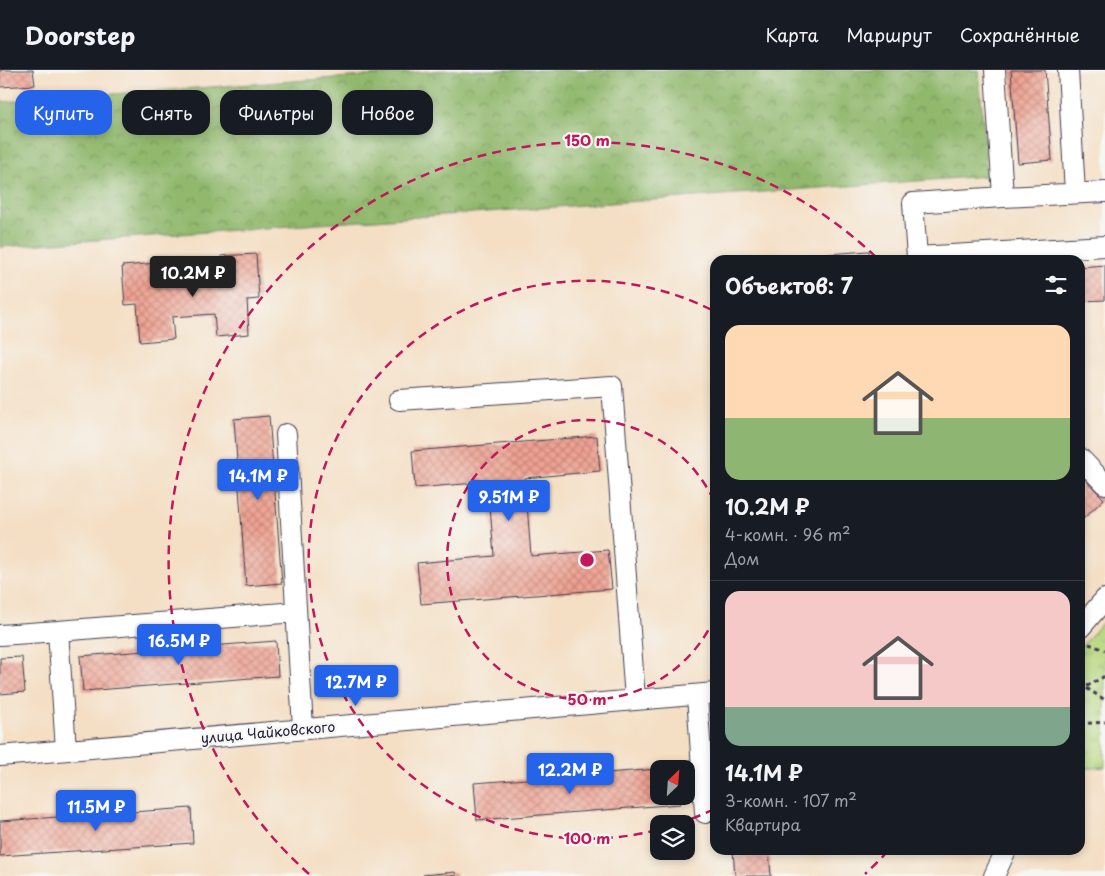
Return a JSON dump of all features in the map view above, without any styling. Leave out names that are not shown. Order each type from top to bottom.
[{"type":"street","points":[[995,70],[1002,197]]},
{"type":"street","points":[[1068,70],[1075,193]]},
{"type":"street","points":[[917,255],[913,202],[1105,192]]},
{"type":"street","points":[[951,255],[1105,246]]},
{"type":"street","points":[[399,400],[612,386],[635,699]]},
{"type":"street","points":[[286,434],[304,729]]},
{"type":"street","points":[[1085,463],[1105,484]]},
{"type":"street","points":[[1085,630],[1105,599]]},
{"type":"street","points":[[0,635],[296,612]]},
{"type":"street","points":[[58,631],[66,750]]},
{"type":"street","points":[[706,694],[706,813]]},
{"type":"street","name":"улица Чайковского","points":[[0,756],[706,694]]},
{"type":"street","points":[[994,876],[1004,855]]},
{"type":"path","points":[[1085,637],[1105,650]]},
{"type":"path","points":[[1105,676],[1085,687],[1105,700]]},
{"type":"path","points":[[1085,724],[1105,722]]},
{"type":"green space","points":[[447,70],[979,70],[987,176],[0,247],[0,102],[15,101],[15,135],[112,135],[112,94],[122,93],[122,135],[210,135],[210,90],[168,90]]},
{"type":"green space","points":[[1105,620],[1105,767],[1085,769],[1085,642]]},
{"type":"building","points":[[0,70],[33,70],[35,85],[0,87]]},
{"type":"building","points":[[1011,70],[1045,70],[1052,160],[1018,163]]},
{"type":"building","points":[[869,251],[869,255],[814,255]]},
{"type":"building","points":[[256,254],[259,299],[247,300],[249,334],[216,337],[214,314],[172,317],[174,339],[140,342],[137,304],[125,305],[122,266],[157,263],[158,282],[223,277],[221,256]]},
{"type":"building","points":[[1105,265],[1105,300],[1085,301],[1085,267]]},
{"type":"building","points":[[269,416],[282,583],[246,586],[234,419]]},
{"type":"building","points":[[597,436],[600,471],[525,478],[531,556],[608,550],[612,589],[421,604],[417,563],[494,556],[488,482],[415,488],[412,451]]},
{"type":"building","points":[[1085,479],[1104,499],[1085,517]]},
{"type":"building","points":[[276,641],[278,676],[83,691],[80,656]]},
{"type":"building","points":[[22,657],[25,692],[0,694],[0,658]]},
{"type":"building","points":[[650,770],[650,805],[667,805],[477,820],[474,783]]},
{"type":"building","points":[[191,808],[193,843],[0,856],[0,821]]},
{"type":"building","points":[[733,855],[769,855],[771,876],[735,876]]},
{"type":"building","points":[[455,872],[456,876],[423,876],[423,875]]}]
